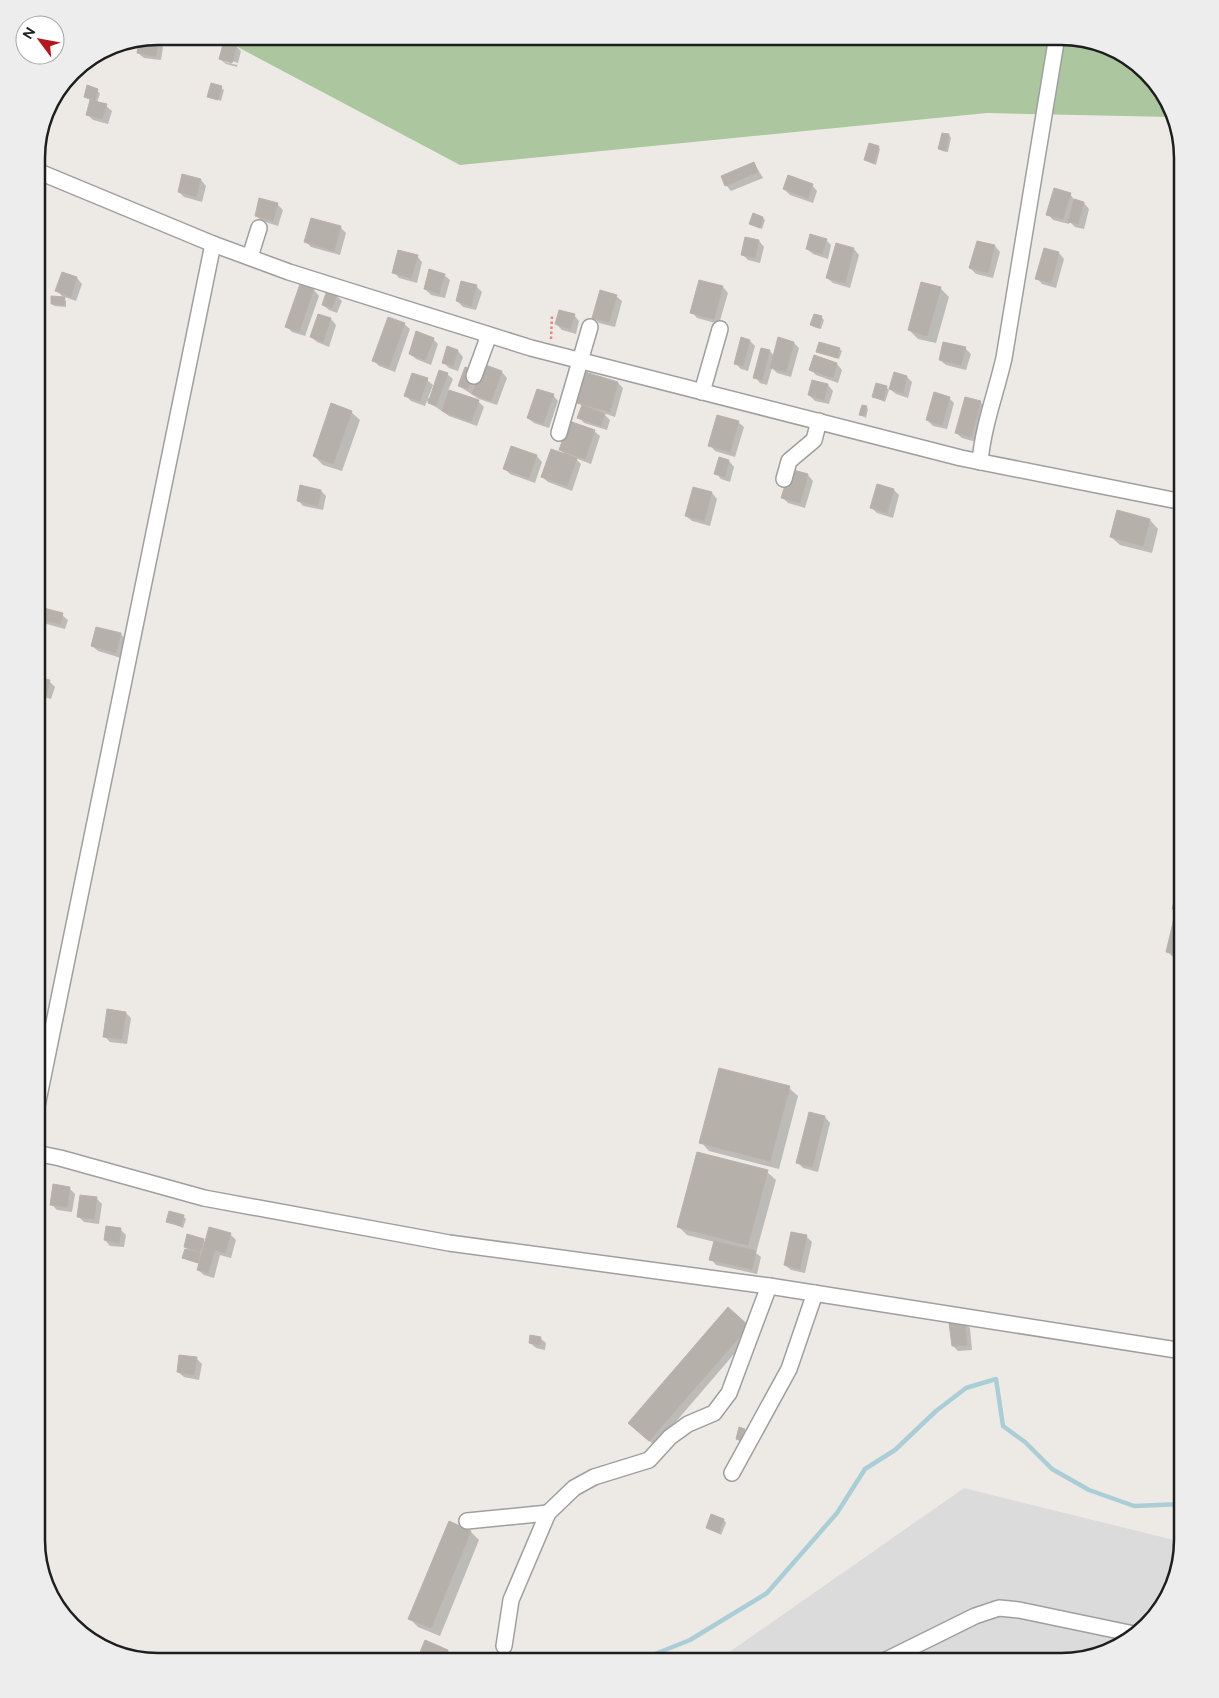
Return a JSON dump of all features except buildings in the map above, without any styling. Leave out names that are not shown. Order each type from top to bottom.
[{"type":"street","points":[[980,462],[982,436],[994,401],[1004,358],[1056,45]]},
{"type":"street","points":[[45,175],[213,244],[489,335],[550,353],[980,462],[1174,500]]},
{"type":"street","points":[[250,257],[259,228]]},
{"type":"street","points":[[45,1068],[213,244]]},
{"type":"street","points":[[559,434],[590,327]]},
{"type":"street","points":[[702,392],[720,329]]},
{"type":"street","points":[[474,376],[489,335]]},
{"type":"street","points":[[784,479],[789,461],[814,440],[818,421]]},
{"type":"street","points":[[45,1155],[204,1198],[440,1241],[769,1286],[1174,1350]]},
{"type":"street","points":[[504,1646],[512,1600],[548,1513],[574,1488],[587,1480],[649,1460],[670,1437],[688,1424],[714,1413],[732,1385],[769,1286]]},
{"type":"street","points":[[732,1472],[790,1369],[815,1293]]},
{"type":"street","points":[[468,1521],[548,1513]]},
{"type":"street","points":[[900,1653],[975,1616],[999,1608],[1019,1610],[1126,1632]]},
{"type":"path","points":[[550,353],[552,315]]},
{"type":"shaded area","points":[[964,1488],[1174,1540],[1170,1569],[1159,1597],[1151,1609],[1130,1630],[1118,1638],[1090,1649],[1061,1653],[728,1653]]},
{"type":"green space","points":[[234,45],[1068,45],[1097,51],[1124,64],[1146,83],[1159,101],[1166,117],[987,113],[460,165]]},
{"type":"waterway","points":[[658,1653],[690,1640],[767,1593],[837,1513],[865,1469],[895,1450],[936,1411],[966,1388],[996,1379],[1003,1426],[1025,1442],[1052,1469],[1089,1490],[1134,1506],[1174,1504]]}]
